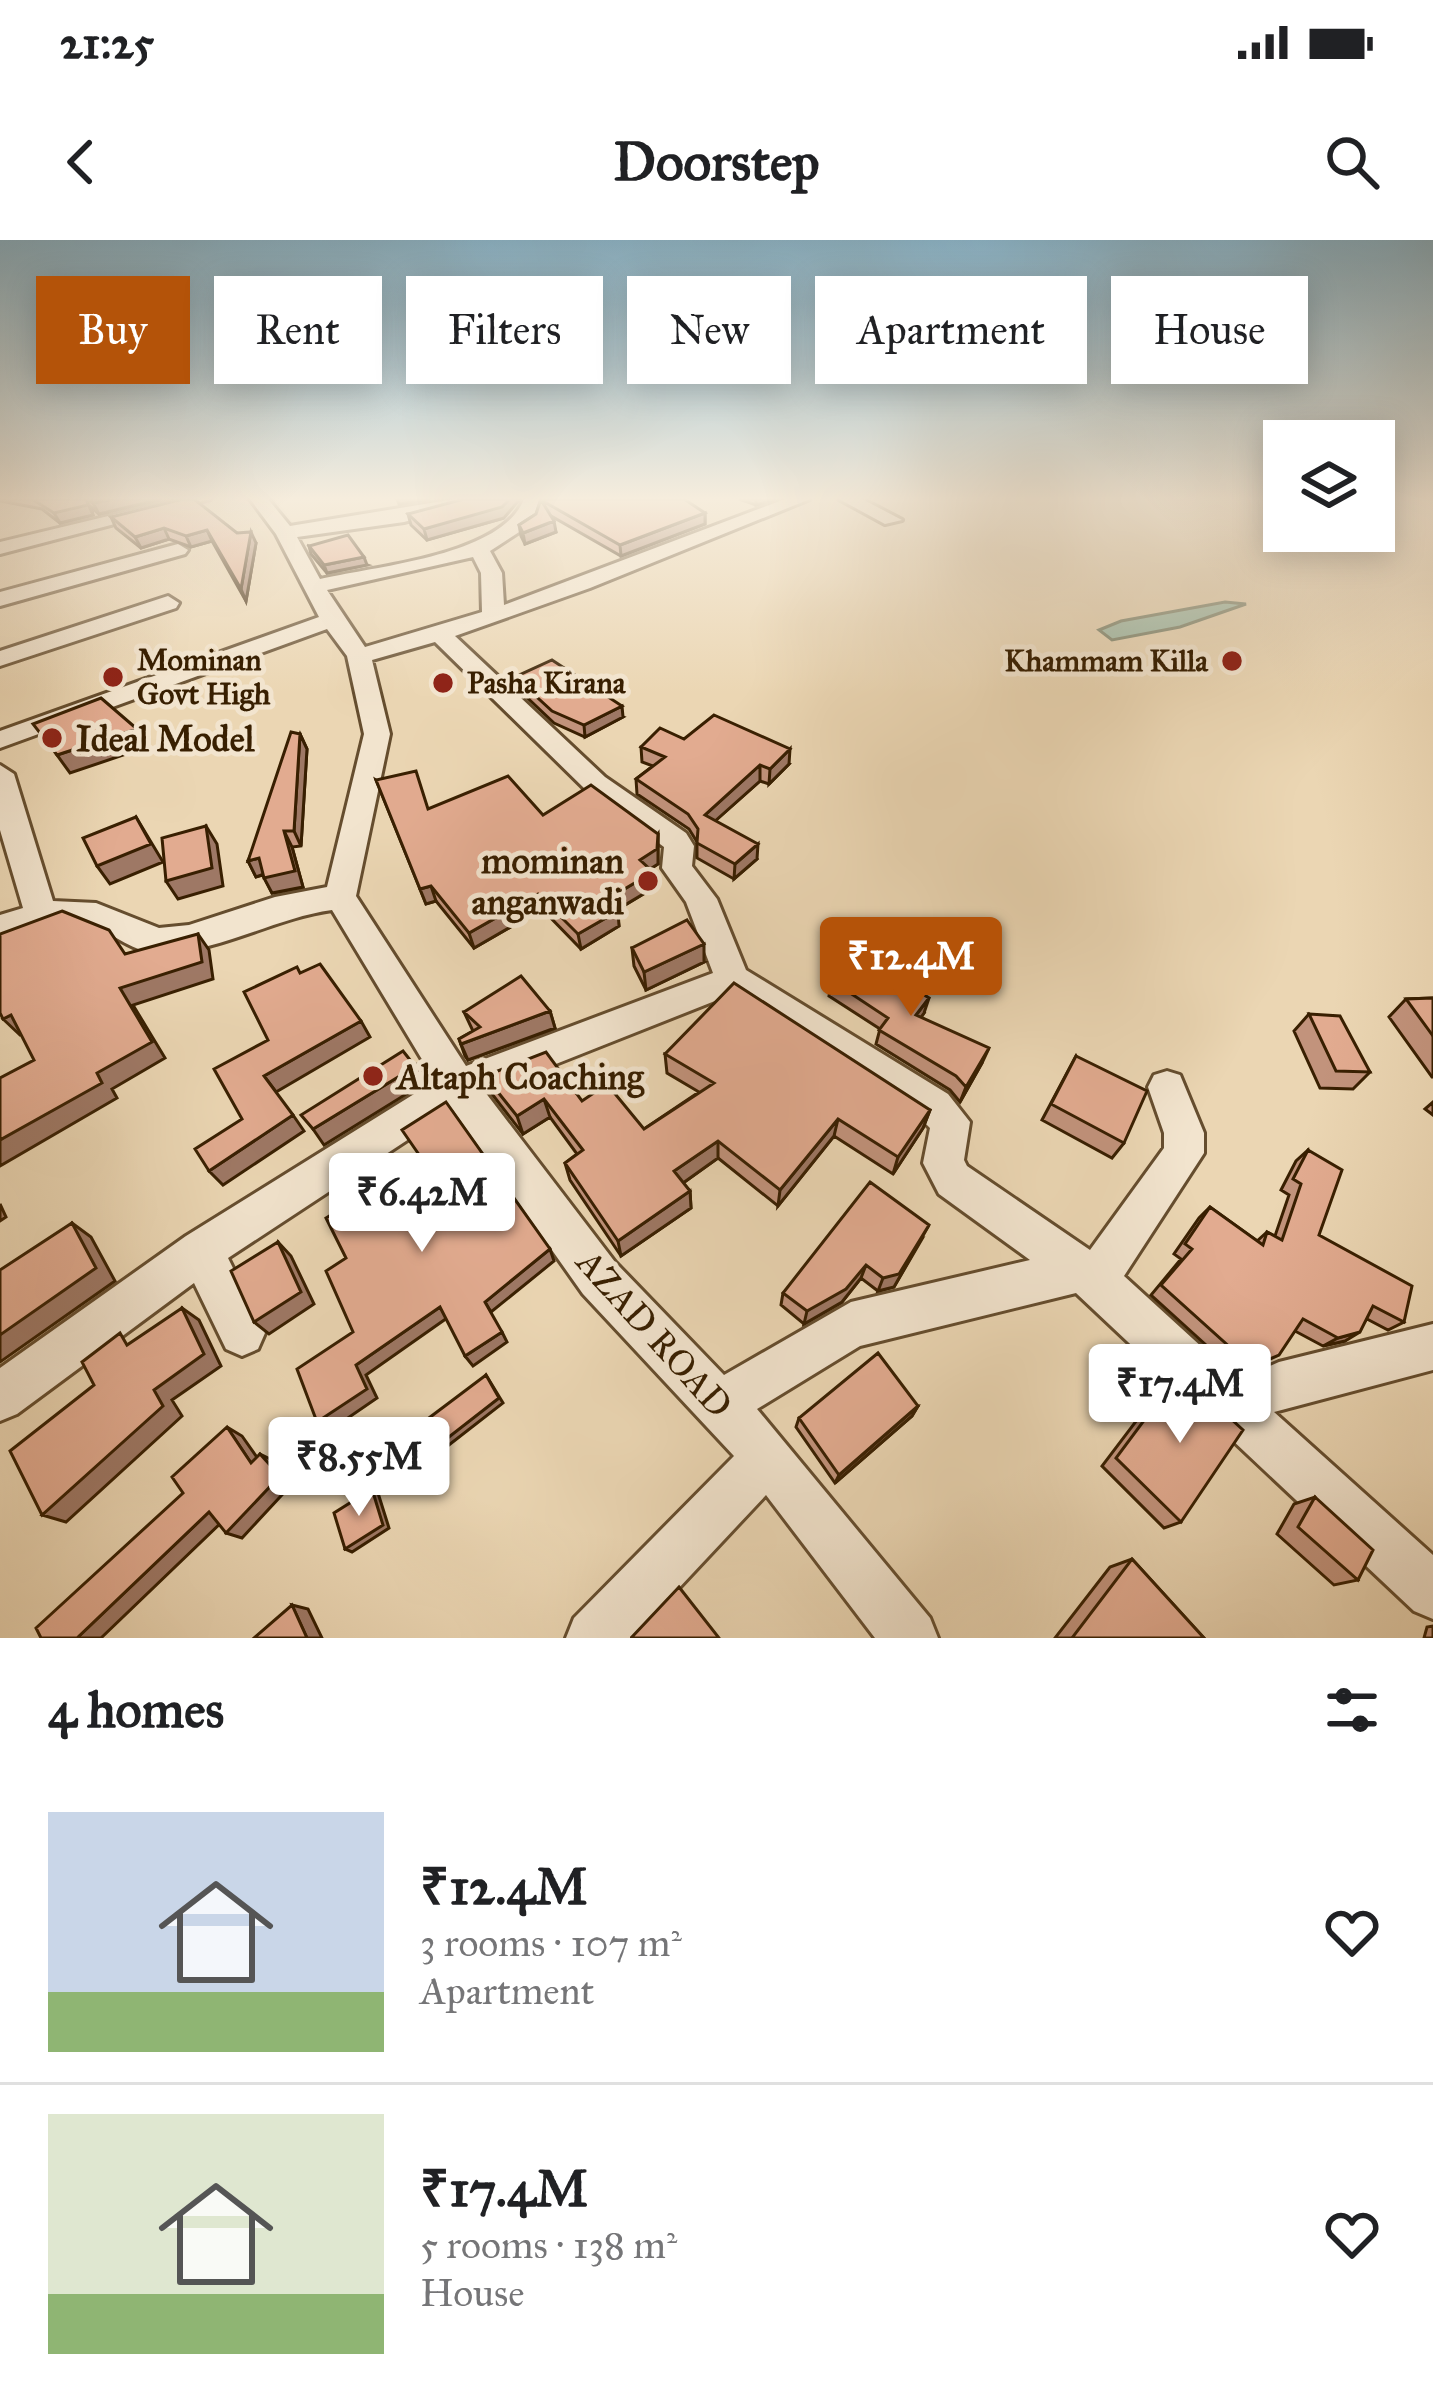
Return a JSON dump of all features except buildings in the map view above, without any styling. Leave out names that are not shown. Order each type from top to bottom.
[{"type":"street","points":[[0,599],[126,564]]},
{"type":"street","points":[[0,927],[40,914],[80,911],[107,919],[132,937],[159,941],[207,933],[279,908],[340,897],[377,734],[359,656],[300,564]]},
{"type":"street","points":[[311,587],[414,564]]},
{"type":"street","points":[[491,564],[494,617]]},
{"type":"street","points":[[359,656],[441,635],[642,564]]},
{"type":"street","points":[[0,658],[168,602]]},
{"type":"street","points":[[0,740],[332,620]]},
{"type":"street","points":[[441,635],[595,782],[674,840],[679,846],[677,868],[701,898],[709,929],[733,980],[934,1106],[951,1122],[943,1163],[953,1180],[1087,1275],[1433,1592]]},
{"type":"street","points":[[0,774],[6,812],[31,867],[40,914]]},
{"type":"street","name":"AZAD ROAD","points":[[340,897],[458,1086],[599,1277],[768,1457],[910,1638]]},
{"type":"street","points":[[0,1397],[201,1251],[458,1086],[733,980]]},
{"type":"street","points":[[718,1405],[851,1324],[1087,1275],[1184,1153],[1184,1133],[1167,1087]]},
{"type":"street","points":[[201,1251],[242,1333]]},
{"type":"street","points":[[1231,1407],[1279,1386],[1433,1347]]},
{"type":"street","points":[[594,1638],[768,1457]]},
{"type":"shaded area","points":[[1225,602],[1246,604],[1180,627],[1112,640],[1099,630],[1121,621]]},
{"type":"place","name":"Khammam Killa","points":[[1232,661]]},
{"type":"place","name":"Mominan Govt High","points":[[113,677]]},
{"type":"place","name":"Pasha Kirana","points":[[443,683]]},
{"type":"place","name":"Ideal Model","points":[[52,738]]},
{"type":"place","name":"mominan anganwadi","points":[[648,881]]},
{"type":"place","name":"Altaph Coaching","points":[[373,1076]]}]
